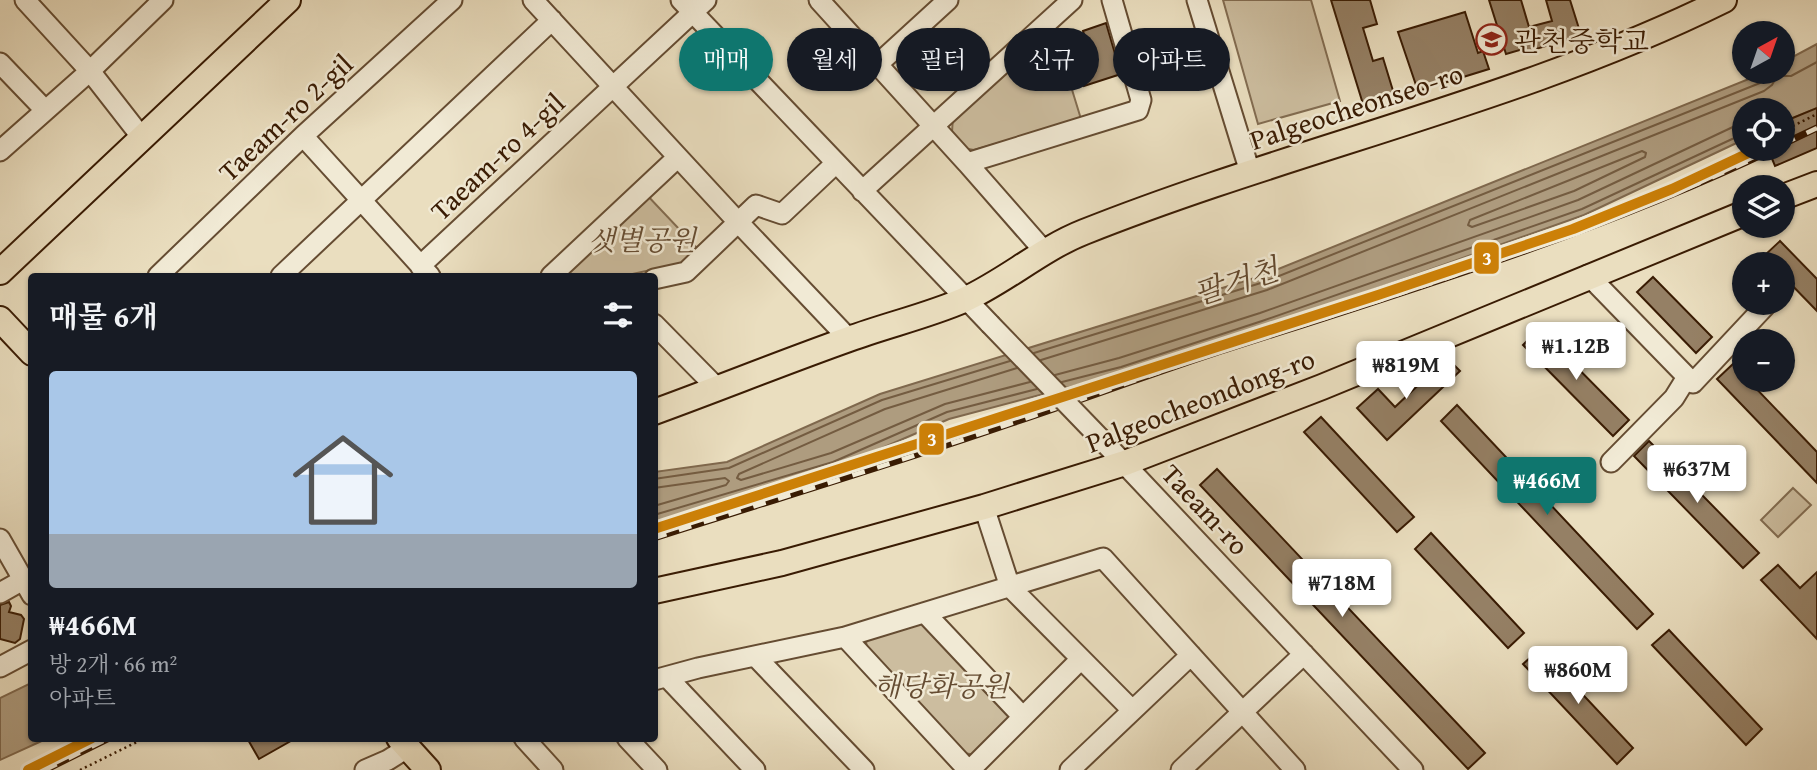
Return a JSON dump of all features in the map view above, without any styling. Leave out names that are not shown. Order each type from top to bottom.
[{"type":"main road","points":[[0,272],[288,0]]},
{"type":"main road","name":"Palgeocheonseo-ro","points":[[658,411],[849,338],[964,300],[1045,251],[1082,233],[1250,172],[1422,118],[1609,51],[1724,0]]},
{"type":"main road","points":[[1795,192],[1817,184]]},
{"type":"main road","name":"Palgeocheondong-ro","points":[[658,590],[782,563],[984,507],[1125,463],[1322,387],[1588,275],[1732,218]]},
{"type":"main road","points":[[0,319],[28,349]]},
{"type":"main road","points":[[403,743],[428,770]]},
{"type":"street","points":[[25,0],[90,71],[143,139]]},
{"type":"street","name":"Taeam-ro 2-gil","points":[[161,273],[303,136],[452,0]]},
{"type":"street","points":[[533,0],[849,338]]},
{"type":"street","points":[[882,60],[948,0]]},
{"type":"street","points":[[862,191],[1072,0]]},
{"type":"street","points":[[967,163],[1138,110],[1141,100],[1112,0]]},
{"type":"street","points":[[1197,0],[1250,172]]},
{"type":"street","points":[[824,2],[845,28]]},
{"type":"street","points":[[0,151],[90,71],[153,3]]},
{"type":"street","points":[[693,4],[964,300]]},
{"type":"street","name":"Taeam-ro 4-gil","points":[[425,271],[693,4]]},
{"type":"street","points":[[284,273],[551,20]]},
{"type":"street","points":[[0,63],[46,110]]},
{"type":"street","points":[[882,68],[1045,251]]},
{"type":"street","points":[[303,136],[425,271]]},
{"type":"street","points":[[554,273],[678,157]]},
{"type":"street","points":[[658,278],[686,272],[756,205],[782,214],[836,163]]},
{"type":"street","points":[[1588,275],[1693,383],[1757,315]]},
{"type":"street","name":"Taeam-ro","points":[[964,300],[1125,463],[1413,770]]},
{"type":"street","points":[[658,333],[718,389]]},
{"type":"street","points":[[1611,462],[1674,398],[1687,377]]},
{"type":"street","points":[[984,507],[1010,587],[1132,710]]},
{"type":"street","points":[[0,539],[27,588],[0,593]]},
{"type":"street","points":[[755,770],[661,679],[698,668],[845,637],[1103,558],[1295,770]]},
{"type":"street","points":[[925,613],[1023,717]]},
{"type":"street","points":[[845,637],[969,770],[1081,659]]},
{"type":"street","points":[[0,667],[28,652]]},
{"type":"street","points":[[1181,770],[1304,654]]},
{"type":"street","points":[[1070,770],[1191,655]]},
{"type":"street","points":[[756,657],[854,766]]},
{"type":"street","points":[[528,742],[553,770]]},
{"type":"street","points":[[631,742],[657,770]]},
{"type":"street","points":[[365,770],[388,760],[403,743]]},
{"type":"path","points":[[1795,125],[1817,114]]},
{"type":"path","points":[[1078,396],[1409,286],[1596,216],[1732,156]]},
{"type":"path","points":[[658,529],[1053,404]]},
{"type":"path","points":[[80,770],[137,742]]},
{"type":"green space","points":[[1223,0],[1311,0],[1340,101],[1258,124]]},
{"type":"green space","points":[[1004,74],[1004,91],[1072,91],[1081,119],[974,150],[963,148],[952,132],[953,117],[984,91],[990,91],[990,85]]},
{"type":"green space","name":"샛별공원","points":[[645,193],[698,249],[687,262],[637,273],[566,273]]},
{"type":"green space","points":[[1793,488],[1811,505],[1778,537],[1761,520]]},
{"type":"green space","name":"해당화공원","points":[[916,621],[927,625],[1007,707],[1009,723],[977,755],[963,753],[867,653],[866,639]]},
{"type":"water","points":[[1817,44],[1817,108],[1795,117],[1795,98],[1732,98],[1732,145],[1584,215],[1265,328],[1123,373],[949,419],[836,468],[658,522],[658,471],[727,462],[880,394],[1261,276],[1736,84],[1796,84],[1796,55]]},
{"type":"water","points":[[28,684],[28,742],[39,742],[0,760],[0,698]]},
{"type":"building","points":[[1331,0],[1370,0],[1377,24],[1363,28],[1373,61],[1383,58],[1394,94],[1363,104]]},
{"type":"building","points":[[1489,0],[1521,0],[1529,27],[1552,21],[1546,0],[1570,0],[1581,35],[1523,53],[1523,49],[1506,54]]},
{"type":"building","points":[[1465,12],[1478,53],[1483,51],[1489,69],[1418,91],[1398,32]]},
{"type":"building","points":[[1106,23],[1113,47],[1113,77],[1099,81],[1099,28],[1092,28]]},
{"type":"building","points":[[1817,108],[1817,148],[1795,157],[1795,117]]},
{"type":"building","points":[[1773,161],[1787,161],[1775,166]]},
{"type":"building","points":[[1780,241],[1791,252],[1768,252]]},
{"type":"building","points":[[1795,256],[1817,279],[1817,311],[1795,288]]},
{"type":"building","points":[[1653,277],[1712,337],[1696,353],[1637,292]]},
{"type":"building","points":[[1539,329],[1629,420],[1613,436],[1523,345]]},
{"type":"building","points":[[1447,358],[1460,371],[1387,440],[1357,408],[1378,389],[1395,407]]},
{"type":"building","points":[[1732,365],[1732,392],[1760,392],[1817,452],[1817,483],[1717,379]]},
{"type":"building","points":[[1457,405],[1653,614],[1637,629],[1441,421]]},
{"type":"building","points":[[1321,417],[1414,517],[1397,532],[1304,432]]},
{"type":"building","points":[[1649,441],[1759,553],[1743,568],[1634,456]]},
{"type":"building","points":[[1217,469],[1485,753],[1468,769],[1200,485]]},
{"type":"building","points":[[1431,533],[1524,633],[1508,648],[1415,549]]},
{"type":"building","points":[[1778,565],[1800,588],[1817,572],[1817,639],[1761,580]]},
{"type":"building","points":[[9,602],[9,612],[21,615],[24,619],[20,639],[15,643],[0,639],[0,605]]},
{"type":"building","points":[[1669,630],[1762,729],[1746,745],[1652,645]]},
{"type":"building","points":[[1540,649],[1633,748],[1617,764],[1523,664]]},
{"type":"building","points":[[249,742],[289,742],[259,759]]},
{"type":"railway","points":[[1795,138],[1817,128]]},
{"type":"railway","points":[[658,537],[919,454],[1498,260],[1637,209],[1748,161]]},
{"type":"railway","points":[[45,770],[101,742]]},
{"type":"transit line","name":"3","points":[[658,528],[1378,295],[1573,229],[1672,189],[1732,161]]},
{"type":"transit line","name":"3","points":[[28,770],[84,742]]},
{"type":"place","name":"관천중학교","points":[[1491,40]]},
{"type":"water label","name":"팔거천","points":[[1236,281]]}]
